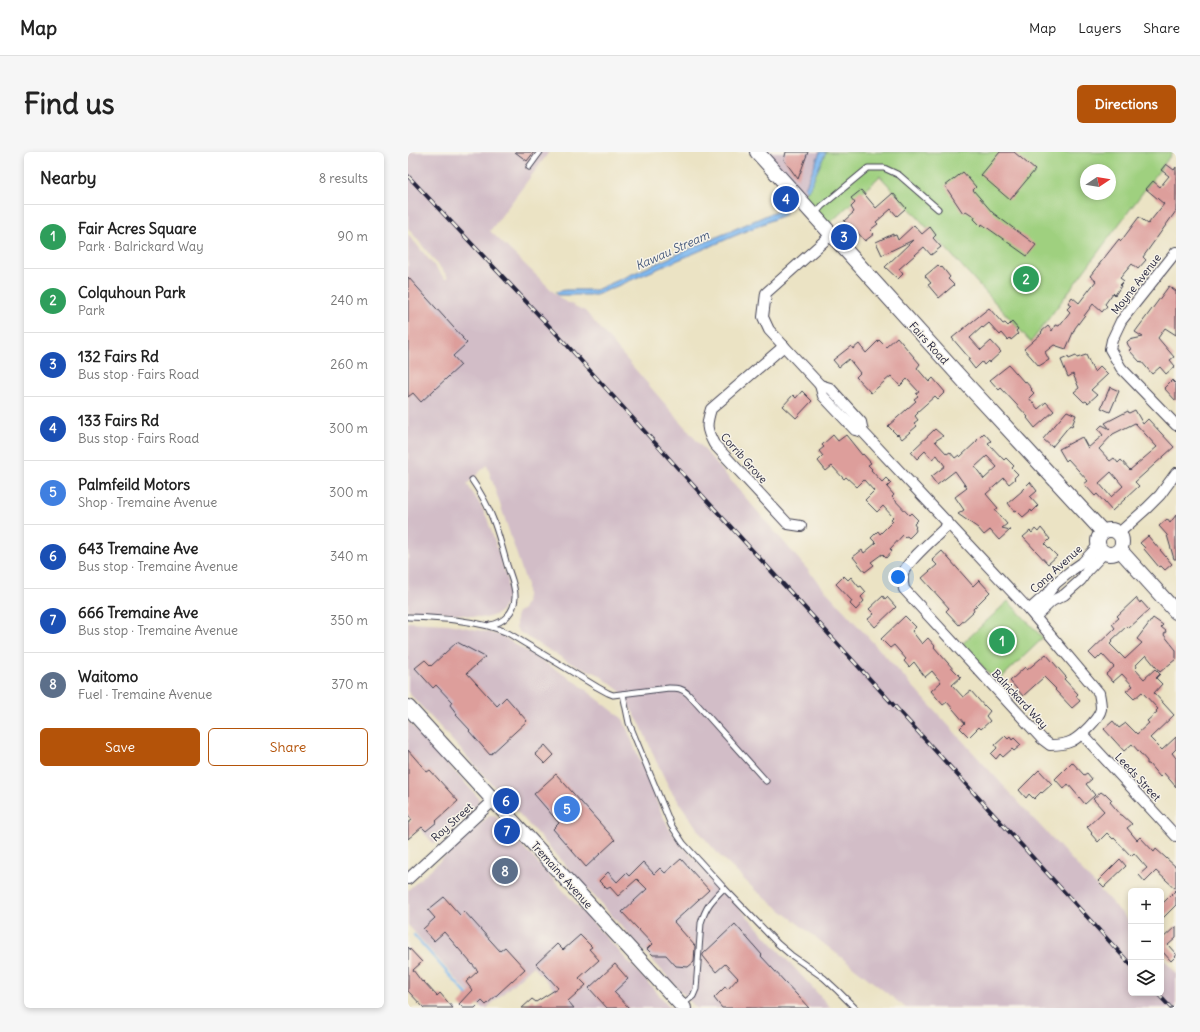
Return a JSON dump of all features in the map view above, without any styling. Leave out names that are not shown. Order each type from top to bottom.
[{"type":"street","name":"Fairs Road","points":[[757,152],[1103,532]]},
{"type":"street","name":"Balrickard Way","points":[[831,235],[766,293],[763,317],[769,330],[820,385],[823,396],[855,430],[863,432],[949,524],[1032,614],[1099,693],[1101,702],[1100,710],[1094,722],[1071,742],[1050,745],[1042,740],[904,589],[902,581],[903,574],[909,563],[949,524]]},
{"type":"street","name":"Moyne Avenue","points":[[1176,252],[1121,321],[1110,348],[1121,368],[1176,425]]},
{"type":"street","name":"Corrib Grove","points":[[784,346],[711,409],[707,421],[708,432],[714,444],[788,524],[801,526]]},
{"type":"street","points":[[1119,533],[1160,495],[1176,473]]},
{"type":"street","points":[[1111,529],[1119,533],[1123,540],[1120,550],[1114,554],[1111,554],[1101,549],[1098,538],[1103,532],[1111,529]]},
{"type":"street","name":"Cong Avenue","points":[[1032,614],[1056,583],[1101,549]]},
{"type":"street","points":[[1120,550],[1176,612]]},
{"type":"street","name":"Tremaine Avenue","points":[[408,706],[683,1007]]},
{"type":"street","name":"Leeds Street","points":[[1082,734],[1176,836]]},
{"type":"street","name":"Roy Street","points":[[408,878],[494,800]]},
{"type":"lane","points":[[529,167],[540,152]]},
{"type":"lane","points":[[813,215],[868,168],[884,168],[899,175],[938,209]]},
{"type":"lane","points":[[472,480],[490,510],[496,525],[515,593],[512,611],[505,619],[497,624],[486,625]]},
{"type":"lane","points":[[408,617],[436,618],[498,628],[508,632],[608,693],[624,694],[668,688],[682,689],[766,781]]},
{"type":"lane","points":[[624,694],[629,723],[671,826],[683,843],[778,944],[824,978],[855,1008]]},
{"type":"lane","points":[[683,1007],[693,996],[696,989],[700,932],[704,914],[712,900],[724,888]]},
{"type":"shaded area","points":[[408,152],[549,152],[490,231],[562,300],[585,311],[826,591],[1031,816],[1128,920],[1128,996],[1164,996],[1164,959],[1176,973],[1176,1008],[906,1008],[755,890],[720,856],[701,834],[670,789],[641,726],[621,692],[598,674],[569,662],[518,631],[516,627],[516,617],[518,612],[523,609],[526,603],[527,585],[487,465],[467,484],[487,518],[507,579],[508,593],[506,604],[499,613],[486,618],[436,611],[408,611],[408,234],[445,279],[448,277],[408,228]]},
{"type":"shaded area","points":[[765,152],[824,152],[804,197]]},
{"type":"shaded area","points":[[408,622],[449,624],[502,636],[576,682],[623,719],[670,830],[831,1008],[696,1008],[408,692]]},
{"type":"shaded area","points":[[408,721],[479,800],[477,805],[434,844],[408,816]]},
{"type":"shaded area","points":[[490,815],[495,816],[671,1008],[571,1008],[533,966],[487,1008],[482,1008],[408,925],[408,890]]},
{"type":"green space","points":[[824,152],[1173,152],[1031,342],[880,176],[829,224],[804,197]]},
{"type":"green space","points":[[1008,601],[1043,638],[997,682],[962,644]]},
{"type":"water","points":[[820,152],[826,152],[808,191],[805,188]]},
{"type":"water","points":[[783,208],[786,214],[596,295],[558,295],[556,292],[565,290],[596,290]]},
{"type":"building","points":[[515,152],[534,152],[527,161]]},
{"type":"building","points":[[786,152],[808,152],[798,179],[784,160]]},
{"type":"building","points":[[1000,152],[1014,152],[1035,170],[1010,200],[981,175]]},
{"type":"building","points":[[1166,164],[1174,170],[1176,167],[1176,211],[1143,257],[1146,260],[1138,269],[1132,264],[1120,278],[1124,281],[1120,285],[1121,286],[1115,295],[1113,293],[1105,304],[1107,306],[1102,312],[1093,304],[1075,328],[1066,349],[1054,345],[1045,352],[1049,360],[1039,366],[1024,349],[1048,326],[1052,331],[1055,325],[1059,326],[1070,312],[1067,309],[1071,305],[1068,303],[1072,297],[1079,303],[1096,281],[1090,276],[1119,239],[1121,241],[1139,217],[1148,224],[1164,204],[1146,189],[1153,181],[1160,187],[1169,176],[1161,170]]},
{"type":"building","points":[[963,172],[976,187],[973,190],[993,213],[1036,245],[1027,256],[982,224],[981,226],[974,219],[975,217],[966,211],[963,213],[945,186]]},
{"type":"building","points":[[861,190],[876,208],[893,193],[906,208],[897,216],[891,209],[876,222],[878,224],[870,230],[874,234],[865,241],[852,226],[850,228],[844,221],[854,212],[851,207],[855,203],[851,198]]},
{"type":"building","points":[[914,225],[922,234],[930,227],[936,235],[933,238],[941,247],[931,255],[924,247],[899,269],[903,274],[898,279],[885,267],[913,240],[882,255],[876,242],[893,234],[893,236],[896,235],[898,240]]},
{"type":"building","points":[[938,265],[941,268],[942,267],[950,277],[948,279],[954,285],[939,298],[928,285],[931,283],[925,276]]},
{"type":"building","points":[[408,277],[467,343],[453,356],[461,365],[421,402],[413,393],[408,397]]},
{"type":"building","points":[[1169,286],[1176,291],[1176,335],[1165,328],[1158,338],[1174,357],[1170,360],[1175,366],[1166,374],[1160,367],[1152,374],[1129,350],[1131,349],[1127,342],[1129,340],[1143,337],[1135,332]]},
{"type":"building","points":[[989,308],[1003,324],[1005,323],[1008,326],[1012,322],[1018,329],[1016,331],[1018,334],[1011,340],[1010,338],[1008,340],[1002,333],[1000,335],[989,323],[983,328],[982,327],[970,338],[981,350],[991,341],[1001,352],[989,363],[988,361],[984,365],[982,362],[975,369],[968,360],[970,359],[952,338]]},
{"type":"building","points":[[897,337],[920,364],[917,368],[929,382],[933,378],[945,392],[938,399],[935,396],[917,412],[918,413],[915,416],[918,420],[914,423],[917,426],[902,439],[888,426],[916,401],[914,399],[918,396],[916,394],[919,392],[907,379],[900,386],[891,376],[871,393],[856,377],[860,373],[849,359],[839,367],[833,360],[851,346],[853,349],[859,344],[866,353],[879,340],[886,347]]},
{"type":"building","points":[[1086,355],[1094,372],[1100,366],[1108,374],[1091,390],[1097,395],[1088,403],[1086,401],[1084,402],[1074,392],[1079,388],[1073,374],[1068,377],[1061,360],[1068,357],[1069,359],[1076,356],[1077,358]]},
{"type":"building","points":[[1009,365],[1032,389],[1031,390],[1034,393],[1029,398],[1038,409],[1046,402],[1054,411],[1035,428],[1027,418],[1028,417],[1001,388],[999,390],[990,380]]},
{"type":"building","points":[[1172,380],[1176,384],[1176,401],[1164,388]]},
{"type":"building","points":[[1110,387],[1119,391],[1110,412],[1101,408]]},
{"type":"building","points":[[802,391],[812,401],[796,418],[783,406],[793,395],[796,398]]},
{"type":"building","points":[[1135,410],[1143,424],[1148,419],[1174,447],[1135,482],[1139,486],[1112,511],[1097,494],[1095,496],[1084,484],[1088,481],[1068,459],[1066,461],[1059,449],[1082,437],[1088,448],[1103,435],[1098,429],[1102,425],[1110,429],[1105,423],[1128,411],[1129,413]],"holes":[[[1135,423],[1157,447],[1130,470],[1121,460],[1118,463],[1114,458],[1110,461],[1099,449],[1113,434]],[[1111,472],[1123,486],[1111,497],[1099,483]]]},
{"type":"building","points":[[1067,411],[1076,415],[1072,426],[1070,425],[1052,447],[1043,439]]},
{"type":"building","points":[[935,429],[943,436],[935,441],[947,454],[950,452],[955,458],[959,455],[960,457],[984,433],[991,441],[988,443],[1004,460],[1006,458],[1014,466],[1012,468],[1018,474],[1009,484],[1004,478],[986,494],[998,508],[995,510],[1007,524],[1002,528],[1010,530],[999,540],[990,530],[984,535],[978,528],[958,514],[964,510],[955,497],[967,488],[955,471],[937,485],[931,477],[945,466],[937,455],[932,459],[925,451],[917,459],[911,452]],"holes":[[[987,456],[997,467],[984,479],[975,467]]]},
{"type":"building","points":[[833,435],[838,441],[846,435],[862,455],[863,454],[871,463],[868,465],[882,482],[886,478],[891,483],[887,487],[894,495],[892,497],[909,515],[911,513],[918,520],[914,524],[916,527],[915,532],[909,538],[903,535],[890,549],[892,551],[886,558],[882,554],[871,562],[874,565],[865,572],[853,557],[862,550],[864,553],[876,543],[871,538],[878,531],[880,534],[893,521],[891,519],[893,517],[883,506],[877,512],[865,500],[874,491],[864,480],[857,487],[846,477],[844,479],[832,466],[826,471],[818,461],[823,456],[819,451],[824,447],[822,445]]},
{"type":"building","points":[[1030,482],[1037,491],[1030,497],[1038,506],[1032,512],[1031,510],[1023,517],[1016,510],[1014,511],[1008,503]]},
{"type":"building","points":[[1176,515],[1176,559],[1174,559],[1167,535],[1159,526],[1167,519],[1170,523]]},
{"type":"building","points":[[1041,528],[1050,539],[1045,544],[1057,556],[1048,564],[1023,537],[1030,531],[1032,533],[1035,529],[1038,532]]},
{"type":"building","points":[[1148,536],[1172,564],[1165,570],[1161,566],[1159,567],[1140,543]]},
{"type":"building","points":[[942,551],[973,586],[979,580],[990,592],[973,609],[974,611],[959,625],[946,611],[949,608],[922,578],[937,565],[932,560]]},
{"type":"building","points":[[844,576],[848,580],[851,577],[859,587],[861,586],[866,592],[861,597],[864,601],[856,610],[850,604],[852,601],[836,584]]},
{"type":"building","points":[[883,596],[885,599],[887,597],[896,607],[875,627],[868,619],[874,614],[869,609]]},
{"type":"building","points":[[1136,598],[1149,610],[1129,628],[1127,626],[1111,641],[1112,642],[1110,644],[1125,659],[1142,643],[1137,639],[1153,618],[1163,625],[1161,627],[1166,631],[1164,635],[1176,650],[1176,659],[1160,672],[1146,655],[1136,665],[1137,667],[1135,669],[1144,679],[1155,669],[1160,674],[1156,678],[1162,684],[1154,693],[1174,715],[1150,738],[1162,750],[1176,737],[1176,749],[1172,753],[1176,758],[1176,787],[1164,773],[1160,777],[1149,764],[1147,764],[1147,761],[1132,744],[1124,751],[1104,729],[1113,721],[1119,728],[1126,723],[1137,734],[1149,723],[1147,721],[1157,712],[1156,711],[1158,709],[1142,692],[1134,699],[1126,691],[1133,686],[1122,674],[1113,682],[1106,674],[1114,667],[1102,654],[1096,660],[1089,653],[1115,628],[1112,624],[1119,618],[1117,616]]},
{"type":"building","points":[[905,616],[916,627],[912,631],[922,644],[928,638],[935,646],[934,647],[961,677],[952,685],[963,697],[971,691],[990,711],[986,716],[990,721],[981,729],[979,727],[969,737],[960,728],[965,723],[947,702],[943,705],[931,691],[941,682],[932,671],[925,677],[914,662],[909,667],[904,661],[906,659],[894,645],[890,648],[881,639]]},
{"type":"building","points":[[457,642],[485,657],[467,673],[497,706],[506,697],[527,721],[490,755],[456,715],[457,714],[450,705],[452,702],[436,685],[433,688],[415,668],[425,660],[431,666]]},
{"type":"building","points":[[1046,654],[1066,677],[1064,679],[1078,694],[1076,696],[1080,701],[1072,708],[1044,677],[1023,696],[1010,681],[1025,667],[1027,670]]},
{"type":"building","points":[[1005,736],[1008,739],[1010,737],[1012,740],[1014,738],[1021,745],[1014,751],[1012,749],[1003,757],[1000,754],[996,759],[991,754],[997,748],[995,745]]},
{"type":"building","points":[[545,745],[554,755],[545,764],[535,754]]},
{"type":"building","points":[[408,750],[427,772],[430,770],[458,801],[426,831],[422,827],[408,839],[408,823],[412,820],[408,815]]},
{"type":"building","points":[[1072,762],[1084,775],[1087,773],[1092,779],[1086,784],[1095,795],[1085,804],[1068,784],[1064,789],[1055,779]]},
{"type":"building","points":[[1039,770],[1052,784],[1034,799],[1029,794],[1026,798],[1019,790]]},
{"type":"building","points":[[556,774],[615,840],[586,867],[553,829],[559,823],[534,794]]},
{"type":"building","points":[[1101,792],[1105,795],[1106,794],[1112,800],[1110,802],[1121,815],[1132,824],[1127,828],[1137,840],[1140,837],[1154,852],[1156,849],[1176,867],[1176,889],[1156,871],[1145,882],[1139,875],[1147,868],[1134,853],[1131,856],[1114,838],[1113,839],[1107,833],[1098,842],[1091,834],[1092,833],[1087,827],[1104,811],[1093,799]]},
{"type":"building","points":[[681,859],[709,890],[674,922],[695,946],[694,962],[688,967],[676,966],[666,955],[653,955],[647,949],[652,944],[622,912],[647,889],[637,879],[618,896],[610,887],[607,889],[599,881],[608,872],[617,882],[626,873],[629,876],[643,862],[654,874],[660,868],[665,873]]},
{"type":"building","points":[[1120,859],[1126,866],[1104,887],[1098,881]]},
{"type":"building","points":[[1176,890],[1176,905],[1164,917],[1164,902]]},
{"type":"building","points":[[444,897],[460,915],[464,911],[500,951],[505,947],[525,969],[486,1005],[482,1001],[475,1008],[463,1008],[459,1004],[472,990],[466,982],[478,971],[444,932],[434,941],[423,929],[435,918],[428,910]]},
{"type":"building","points":[[735,924],[762,955],[761,956],[809,1008],[722,1008],[714,998],[725,987],[728,989],[738,978],[725,964],[716,972],[703,954]]},
{"type":"building","points":[[1176,926],[1176,938],[1168,945],[1176,954],[1171,961],[1164,953],[1164,937]]},
{"type":"building","points":[[580,935],[592,947],[589,949],[599,960],[579,978],[586,985],[568,1001],[574,1008],[522,1008],[532,999],[536,1002],[558,988],[536,964],[557,944],[563,950]]},
{"type":"building","points":[[408,947],[422,962],[413,970],[422,982],[423,981],[437,996],[440,993],[453,1008],[424,1008],[408,991]]},
{"type":"building","points":[[615,964],[628,979],[614,992],[629,1008],[607,1008],[589,988]]},
{"type":"waterway","name":"Kawau Stream","points":[[780,210],[788,204]]},
{"type":"waterway","points":[[414,935],[469,997]]},
{"type":"railway","points":[[408,176],[566,344],[1128,962]]},
{"type":"railway","points":[[1160,996],[1171,1008]]},
{"type":"place","name":"133 Fairs Rd","points":[[786,199]]},
{"type":"place","name":"132 Fairs Rd","points":[[844,237]]},
{"type":"place","name":"Colquhoun Park","points":[[1026,279]]},
{"type":"place","name":"Fair Acres Square","points":[[1002,641]]},
{"type":"place","name":"643 Tremaine Ave","points":[[506,801]]},
{"type":"place","name":"Palmfeild Motors","points":[[567,809]]},
{"type":"place","name":"666 Tremaine Ave","points":[[507,831]]},
{"type":"place","name":"Waitomo","points":[[505,871]]}]
